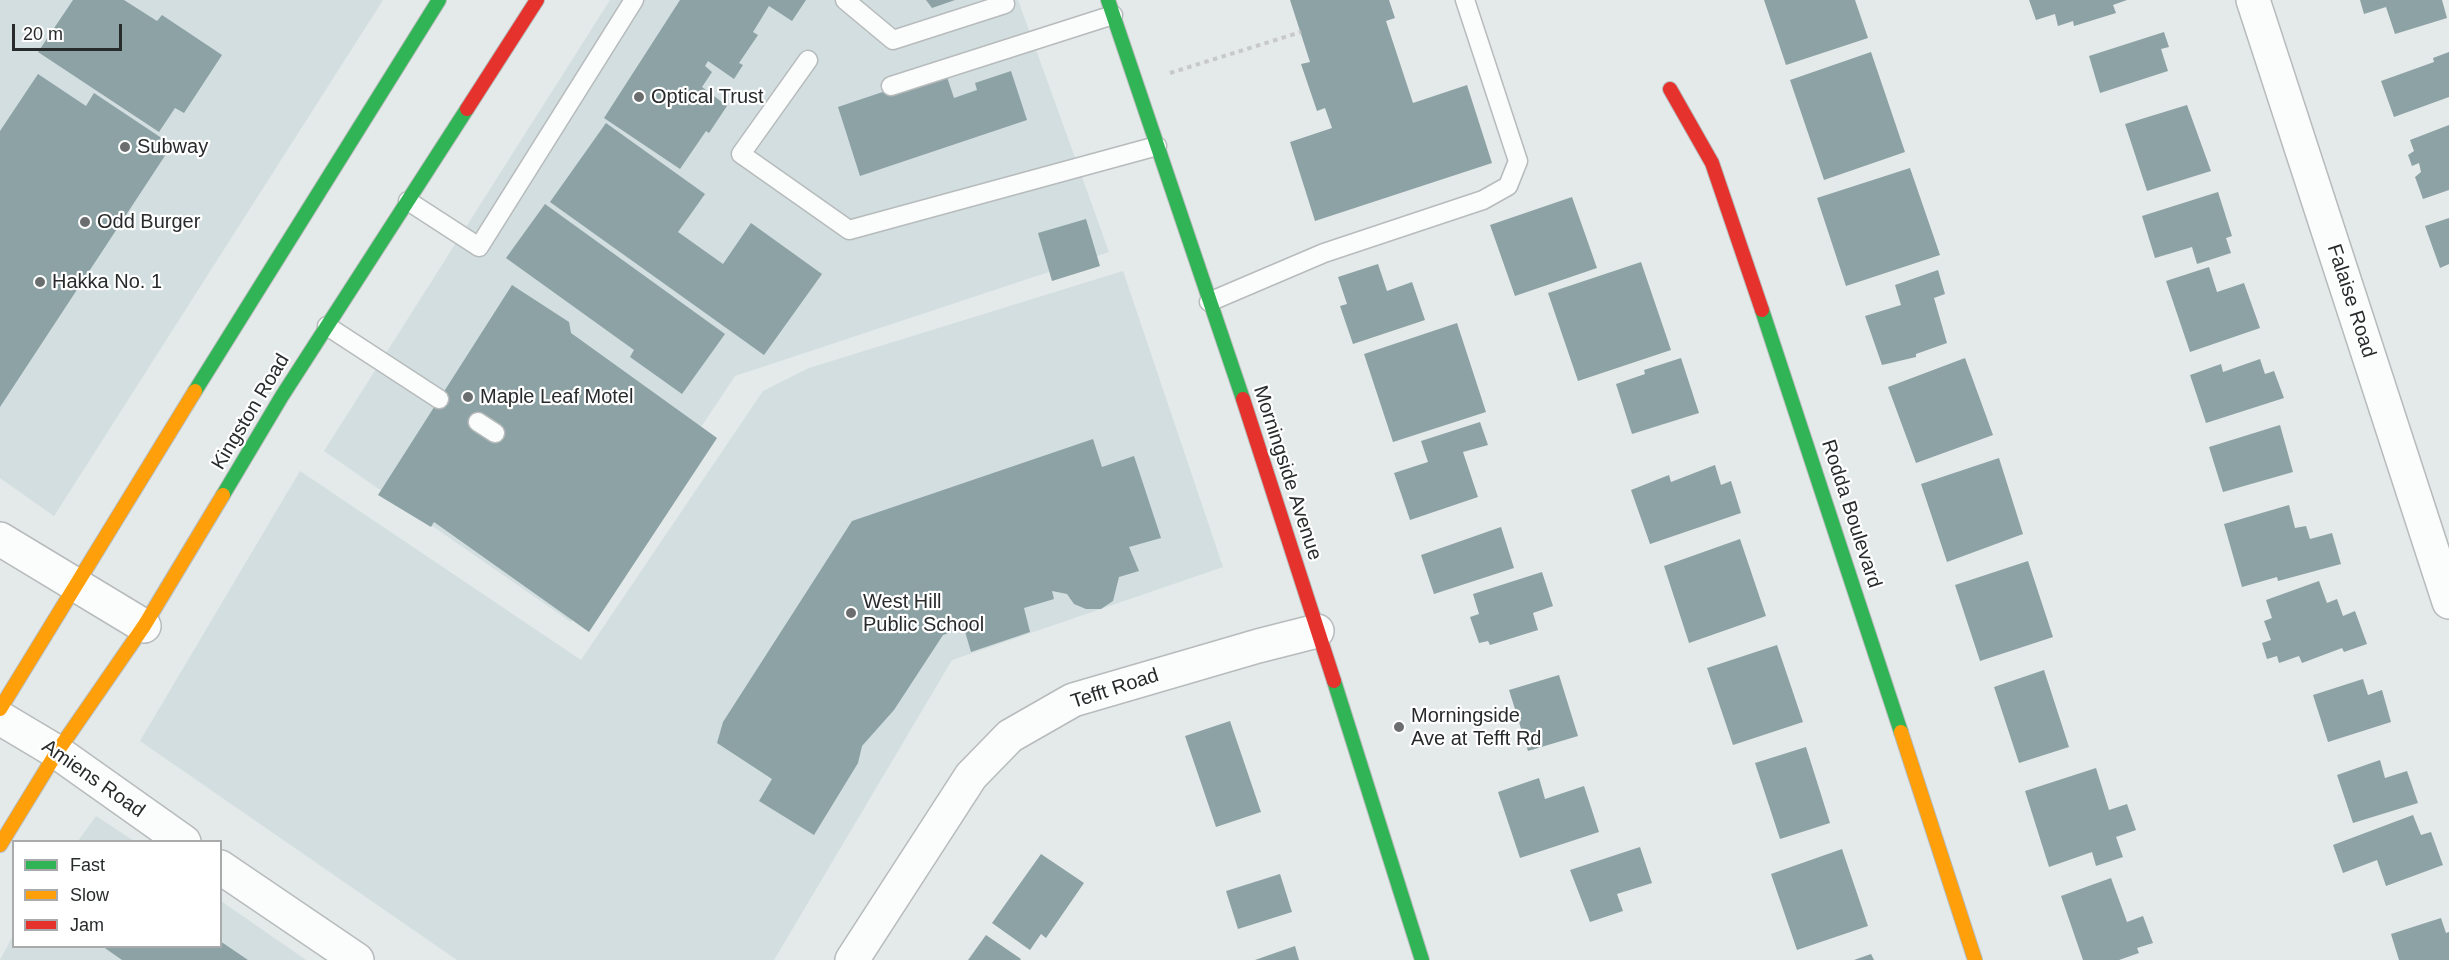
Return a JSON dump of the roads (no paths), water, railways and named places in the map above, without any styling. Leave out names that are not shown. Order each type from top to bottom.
[{"type":"main road","points":[[0,709],[75,584],[439,0]]},
{"type":"main road","name":"Kingston Road","points":[[0,845],[57,753],[144,626],[327,326],[537,0]]},
{"type":"main road","name":"Morningside Avenue","points":[[1110,8],[1317,631],[1422,960]]},
{"type":"main road","name":"Rodda Boulevard","points":[[1670,89],[1712,163],[1808,445],[1975,960]]},
{"type":"street","name":"Falaise Road","points":[[2253,0],[2449,602]]},
{"type":"street","points":[[0,539],[144,626]]},
{"type":"street","name":"Tefft Road","points":[[852,960],[971,776],[1010,736],[1073,700],[1317,631]]},
{"type":"street","name":"Amiens Road","points":[[0,718],[57,753],[181,840]]},
{"type":"street","points":[[222,868],[357,960]]},
{"type":"lane","points":[[408,201],[479,247],[634,0]]},
{"type":"lane","points":[[846,0],[893,40],[1009,1]]},
{"type":"lane","points":[[1209,302],[1323,253],[1483,200],[1508,186],[1518,161],[1465,0]]},
{"type":"lane","points":[[891,86],[1110,8]]},
{"type":"lane","points":[[808,60],[741,154],[849,230],[1157,146]]},
{"type":"lane","points":[[327,326],[439,399]]},
{"type":"lane","points":[[477,422],[495,432]]},
{"type":"place","name":"Optical Trust","points":[[639,97]]},
{"type":"place","name":"Subway","points":[[125,147]]},
{"type":"place","name":"Odd Burger","points":[[85,222]]},
{"type":"place","name":"Hakka No. 1","points":[[40,282]]},
{"type":"place","name":"Maple Leaf Motel","points":[[468,397]]},
{"type":"place","name":"West Hill Public School","points":[[851,613]]},
{"type":"place","name":"Morningside Ave at Tefft Rd","points":[[1399,727]]}]
